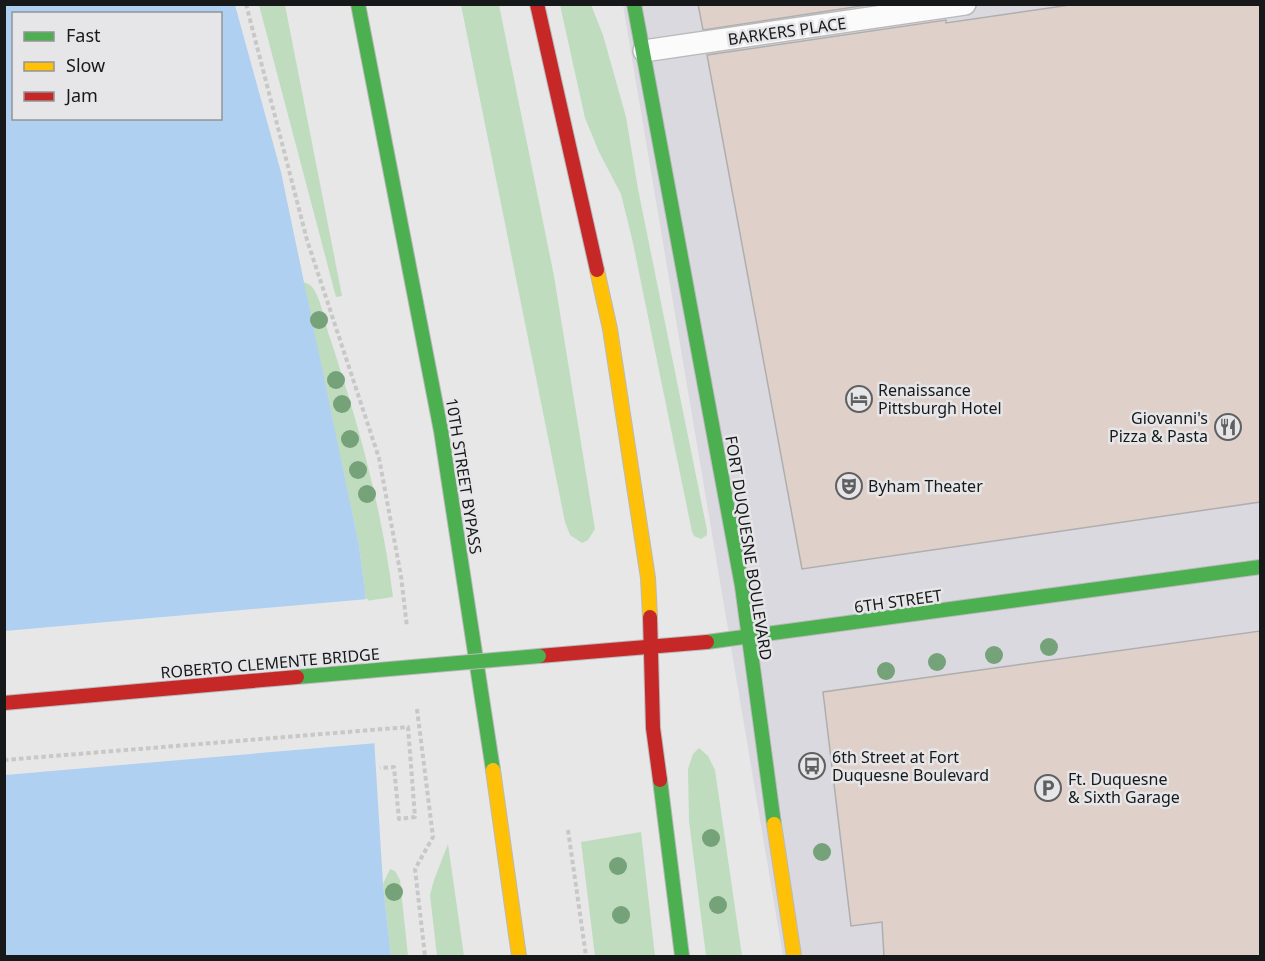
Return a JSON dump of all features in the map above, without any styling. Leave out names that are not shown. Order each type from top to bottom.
[{"type":"main road","name":"10TH STREET BYPASS","points":[[358,4],[441,431],[519,957]]},
{"type":"main road","points":[[537,4],[610,329],[648,578],[653,728],[682,957]]},
{"type":"main road","name":"FORT DUQUESNE BOULEVARD","points":[[634,4],[742,586],[794,957]]},
{"type":"main road","name":"6TH STREET","points":[[539,656],[748,638],[1260,567]]},
{"type":"main road","name":"ROBERTO CLEMENTE BRIDGE","points":[[4,703],[539,656]]},
{"type":"lane","name":"BARKERS PLACE","points":[[644,51],[965,4]]},
{"type":"path","points":[[246,4],[307,240],[379,458],[401,576],[408,635]]},
{"type":"path","points":[[417,706],[433,837],[415,869],[425,957]]},
{"type":"path","points":[[4,760],[408,727],[416,817],[399,819],[394,767],[380,768]]},
{"type":"path","points":[[568,830],[586,957]]},
{"type":"shaded area","points":[[623,5],[1260,5],[1260,956],[783,956]]},
{"type":"green space","points":[[259,5],[285,5],[342,296],[336,297]]},
{"type":"green space","points":[[461,5],[499,5],[554,276],[595,529],[588,540],[582,543],[570,535],[565,522]]},
{"type":"green space","points":[[560,5],[591,5],[603,35],[626,117],[638,189],[707,530],[707,535],[701,539],[694,536],[692,532],[621,194],[599,152],[585,118]]},
{"type":"green space","points":[[303,282],[311,286],[320,303],[350,402],[376,499],[393,597],[366,601],[359,545]]},
{"type":"green space","points":[[699,748],[708,756],[715,770],[742,956],[706,956],[689,821],[688,769],[693,754]]},
{"type":"green space","points":[[641,832],[655,956],[595,956],[581,842]]},
{"type":"green space","points":[[448,844],[464,956],[437,956],[430,895]]},
{"type":"green space","points":[[390,869],[395,871],[400,880],[408,956],[391,956],[383,884]]},
{"type":"water","points":[[5,5],[235,5],[281,172],[359,545],[365,591],[383,884],[391,956],[5,956]]},
{"type":"pier","points":[[368,599],[377,743],[5,775],[5,631]]},
{"type":"building","points":[[698,4],[874,4],[703,30]]},
{"type":"building","points":[[1077,4],[1260,4],[1260,502],[802,569],[707,55],[946,20],[946,23]]},
{"type":"building","name":"Ft. Duquesne & Sixth Garage","points":[[1260,631],[1260,957],[884,957],[882,922],[851,926],[823,692]]},
{"type":"traffic: fast","points":[[358,4],[441,431],[493,770]]},
{"type":"traffic: fast","points":[[634,4],[742,586],[774,824]]},
{"type":"traffic: fast","points":[[707,642],[1260,567]]},
{"type":"traffic: fast","points":[[297,677],[539,656]]},
{"type":"traffic: fast","points":[[660,780],[682,956]]},
{"type":"traffic: slow","points":[[597,270],[610,329],[648,578],[650,617]]},
{"type":"traffic: slow","points":[[493,770],[519,956]]},
{"type":"traffic: slow","points":[[774,824],[794,956]]},
{"type":"traffic: jam","points":[[537,4],[597,270]]},
{"type":"traffic: jam","points":[[650,617],[653,728],[660,780]]},
{"type":"traffic: jam","points":[[539,656],[707,642]]},
{"type":"traffic: jam","points":[[4,703],[297,677]]},
{"type":"place","name":"Renaissance Pittsburgh Hotel","points":[[859,399]]},
{"type":"place","name":"Giovanni's Pizza & Pasta","points":[[1228,427]]},
{"type":"place","name":"Byham Theater","points":[[849,486]]},
{"type":"place","name":"6th Street at Fort Duquesne Boulevard","points":[[812,766]]},
{"type":"place","name":"Ft. Duquesne & Sixth Garage","points":[[1048,788]]}]
